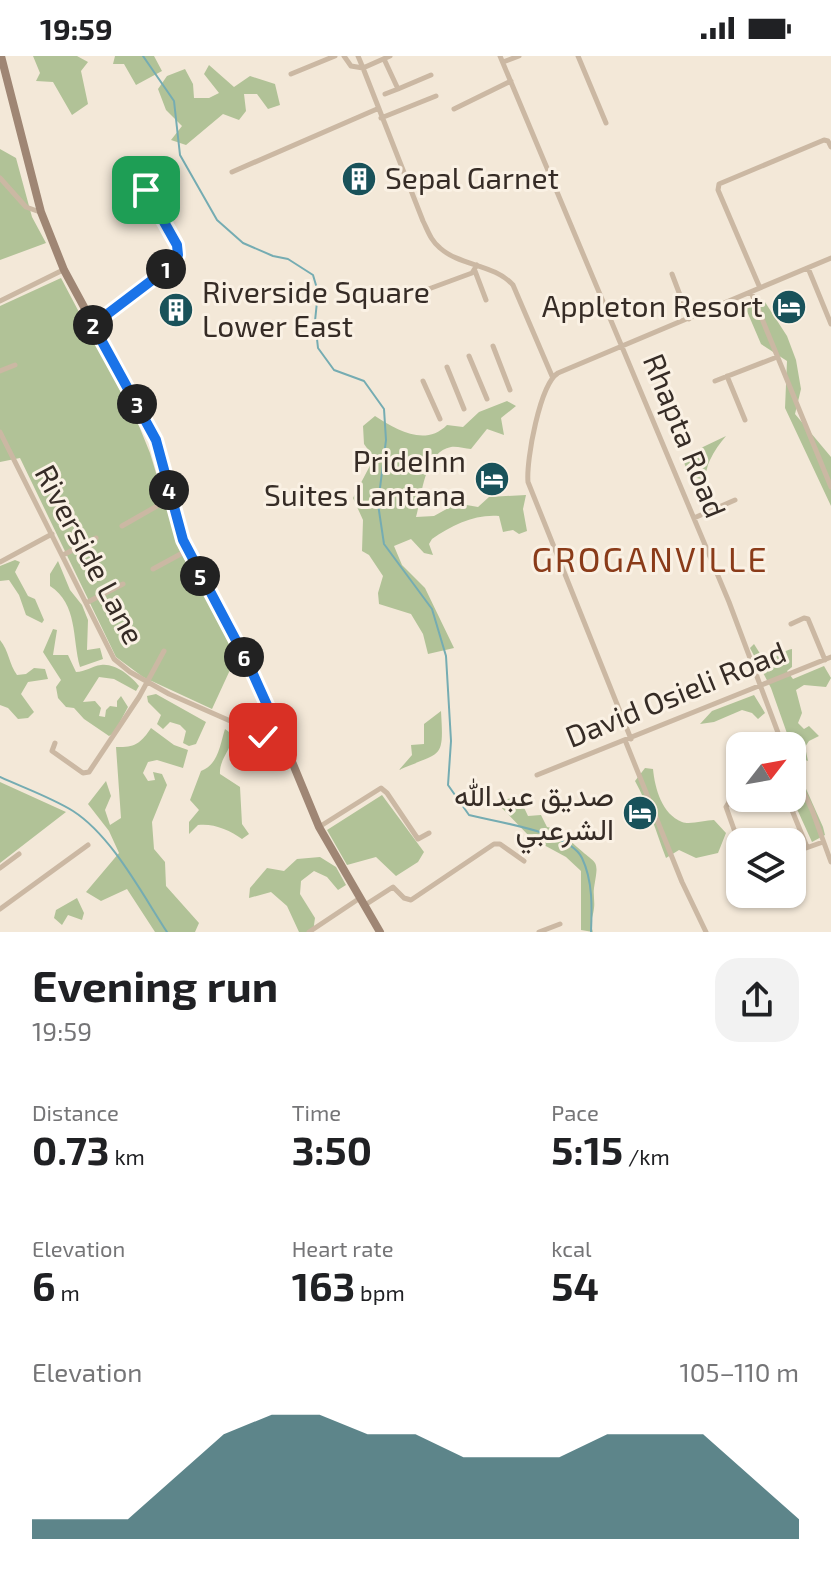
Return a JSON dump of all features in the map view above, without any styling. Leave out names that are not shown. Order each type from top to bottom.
[{"type":"street","points":[[1,56],[41,212],[64,270],[156,440],[188,550],[249,665],[319,827],[380,932]]},
{"type":"street","points":[[291,74],[318,59],[335,56]]},
{"type":"street","points":[[344,56],[351,66],[363,68],[387,57],[398,89]]},
{"type":"street","points":[[358,56],[433,241],[443,251],[476,268],[504,277],[513,285],[552,376]]},
{"type":"street","points":[[502,59],[519,56]]},
{"type":"street","points":[[578,56],[606,123]]},
{"type":"street","name":"Rhapta Road","points":[[502,59],[729,602],[777,732]]},
{"type":"street","points":[[385,94],[431,75]]},
{"type":"street","points":[[454,109],[511,81]]},
{"type":"street","points":[[381,118],[436,96]]},
{"type":"street","points":[[232,172],[377,109]]},
{"type":"street","points":[[760,288],[718,190],[719,184],[824,140],[831,147]]},
{"type":"street","points":[[93,325],[172,265],[178,255],[177,245],[131,165]]},
{"type":"street","points":[[0,178],[26,207],[41,212]]},
{"type":"street","points":[[706,932],[682,882],[528,482],[527,468],[543,397],[552,376],[831,258]]},
{"type":"street","points":[[415,294],[476,268]]},
{"type":"street","points":[[476,268],[486,300]]},
{"type":"street","points":[[808,268],[831,324]]},
{"type":"street","points":[[0,301],[64,270]]},
{"type":"street","points":[[672,274],[689,319]]},
{"type":"street","points":[[751,292],[831,487]]},
{"type":"street","points":[[493,346],[510,390]]},
{"type":"street","points":[[469,356],[487,399]]},
{"type":"street","points":[[715,381],[777,357]]},
{"type":"street","points":[[0,371],[15,365]]},
{"type":"street","points":[[447,367],[464,409]]},
{"type":"street","points":[[727,376],[745,420]]},
{"type":"street","points":[[423,381],[440,419]]},
{"type":"street","name":"Riverside Lane","points":[[0,432],[114,659],[147,683],[285,745]]},
{"type":"street","points":[[122,526],[171,498]]},
{"type":"street","points":[[694,518],[735,500]]},
{"type":"street","points":[[0,562],[52,534]]},
{"type":"street","points":[[63,555],[96,538]]},
{"type":"street","points":[[153,569],[188,550]]},
{"type":"street","points":[[86,603],[123,584]]},
{"type":"street","points":[[791,624],[808,619],[828,659]]},
{"type":"street","points":[[55,743],[52,751],[67,764],[83,773],[89,772],[147,683],[164,651]]},
{"type":"street","name":"David Osieli Road","points":[[537,775],[828,659]]},
{"type":"street","points":[[319,827],[381,788],[418,839],[429,833]]},
{"type":"street","points":[[806,797],[831,862]]},
{"type":"street","points":[[793,812],[807,847],[823,842]]},
{"type":"street","points":[[309,932],[391,888],[396,888],[404,898],[411,900],[494,844],[503,846],[524,861]]},
{"type":"street","points":[[0,909],[88,845]]},
{"type":"street","points":[[0,868],[19,854]]},
{"type":"street","points":[[539,932],[560,924]]},
{"type":"green space","points":[[33,56],[77,56],[88,62],[81,71],[88,104],[72,115],[53,82],[36,81],[40,73]]},
{"type":"green space","points":[[115,56],[154,56],[162,71],[136,85],[124,64],[113,64]]},
{"type":"green space","points":[[209,65],[234,87],[250,76],[275,84],[280,105],[268,109],[257,94],[244,94],[246,111],[239,120],[223,114],[186,145],[171,140],[182,126],[166,110],[158,89],[167,76],[185,69],[193,84],[194,98],[209,98],[219,93],[204,74]]},
{"type":"green space","points":[[0,149],[16,158],[32,217],[46,243],[0,260]]},
{"type":"green space","points":[[61,278],[139,426],[179,549],[239,660],[230,670],[212,709],[143,677],[116,657],[20,458],[0,462],[0,306]]},
{"type":"green space","points":[[763,299],[787,336],[796,360],[801,389],[795,414],[831,457],[831,506],[785,408],[787,361],[761,344],[746,309]]},
{"type":"green space","points":[[507,401],[516,406],[501,418],[504,435],[487,429],[471,449],[451,447],[435,457],[426,476],[416,517],[434,516],[452,506],[454,493],[461,492],[461,504],[478,507],[489,497],[526,495],[523,509],[527,531],[519,534],[513,530],[503,532],[499,516],[481,517],[456,525],[432,539],[429,544],[433,555],[424,553],[411,539],[394,546],[402,565],[425,588],[454,648],[428,654],[423,634],[411,614],[379,604],[378,593],[383,576],[369,555],[362,551],[363,520],[353,498],[374,458],[364,444],[363,426],[375,416],[402,431],[420,436],[430,435],[447,425],[463,427],[479,412]]},
{"type":"green space","points":[[726,436],[713,453],[701,479],[689,476],[682,457]]},
{"type":"green space","points":[[15,560],[20,562],[15,572],[28,596],[35,599],[44,620],[42,623],[26,615],[19,595],[9,580],[0,581],[0,566]]},
{"type":"green space","points":[[58,561],[70,590],[82,605],[88,620],[87,650],[100,648],[103,659],[80,667],[70,612],[59,593],[50,586],[50,574]]},
{"type":"green space","points":[[53,629],[57,630],[53,655],[68,655],[76,672],[101,665],[112,666],[127,674],[139,686],[136,691],[114,679],[99,677],[83,702],[95,701],[101,708],[99,716],[105,717],[110,706],[117,707],[121,696],[128,707],[114,733],[109,736],[74,708],[66,707],[58,698],[56,687],[61,680],[43,652]]},
{"type":"green space","points":[[0,640],[17,675],[26,674],[34,668],[45,669],[48,679],[28,682],[21,694],[34,712],[28,718],[18,719],[8,708],[0,705]]},
{"type":"green space","points":[[754,644],[764,660],[792,649],[792,667],[787,671],[793,679],[824,666],[831,678],[826,687],[804,685],[796,690],[802,713],[798,723],[804,729],[809,726],[819,736],[806,746],[806,732],[787,732],[771,688],[750,648]]},
{"type":"green space","points":[[156,694],[206,722],[196,744],[189,746],[183,743],[186,731],[180,725],[170,722],[163,729],[157,724],[161,715],[148,702],[147,696]]},
{"type":"green space","points":[[754,695],[765,713],[758,719],[742,710],[714,722],[700,724],[712,711]]},
{"type":"green space","points":[[441,711],[442,739],[437,752],[399,770],[412,755],[411,745],[424,744],[424,724]]},
{"type":"green space","points":[[151,728],[174,745],[188,750],[183,768],[157,760],[148,762],[143,773],[148,781],[155,780],[153,772],[162,774],[167,785],[152,822],[154,849],[165,862],[166,886],[199,923],[195,932],[155,932],[127,889],[101,901],[86,892],[119,853],[109,831],[88,804],[106,781],[111,796],[105,810],[110,825],[121,818],[116,747],[137,744]]},
{"type":"green space","points":[[225,729],[233,735],[220,774],[240,787],[242,824],[249,834],[242,839],[210,825],[198,825],[189,834],[189,822],[199,810],[190,800],[201,771],[218,754]]},
{"type":"green space","points":[[645,768],[653,769],[661,800],[669,813],[682,822],[714,820],[726,833],[718,853],[696,858],[679,850],[666,858],[635,781]]},
{"type":"green space","points":[[0,782],[66,812],[0,863]]},
{"type":"green space","points":[[806,789],[825,835],[812,842],[798,812],[806,812]]},
{"type":"green space","points":[[382,795],[424,852],[418,862],[396,876],[376,857],[347,865],[327,830]]},
{"type":"green space","points":[[514,796],[519,797],[528,816],[541,815],[547,827],[562,832],[595,863],[593,932],[581,930],[581,871],[566,857],[531,838],[498,804]]},
{"type":"green space","points":[[320,857],[336,867],[346,885],[338,890],[327,877],[314,871],[301,881],[300,894],[315,918],[313,932],[299,932],[287,906],[271,892],[249,898],[250,888],[267,868],[284,871],[297,859]]},
{"type":"green space","points":[[77,898],[84,913],[82,920],[68,915],[62,925],[54,918],[56,910]]},
{"type":"waterway","points":[[143,56],[174,101],[180,155],[217,220],[243,243],[288,259],[313,275],[318,292],[315,321],[318,348],[334,370],[364,381],[384,409],[386,440],[378,504],[384,544],[432,609],[446,656],[451,741],[448,785],[469,815],[548,835],[575,849],[582,858],[590,885],[591,932]]},
{"type":"waterway","points":[[0,777],[55,801],[87,822],[113,850],[167,932]]},
{"type":"place","name":"Sepal Garnet","points":[[359,179]]},
{"type":"place","name":"Appleton Resort","points":[[789,307]]},
{"type":"place","name":"Riverside Square Lower East","points":[[176,310]]},
{"type":"place","name":"PrideInn Suites Lantana","points":[[492,479]]},
{"type":"place","name":"صديق عبدالله الشرعبي","points":[[640,813]]},
{"type":"district","name":"GROGANVILLE","points":[[650,560]]},
{"type":"route","points":[[146,190],[177,245],[178,255],[172,265],[93,325],[156,440],[183,540],[249,665],[285,745],[263,737]]}]
